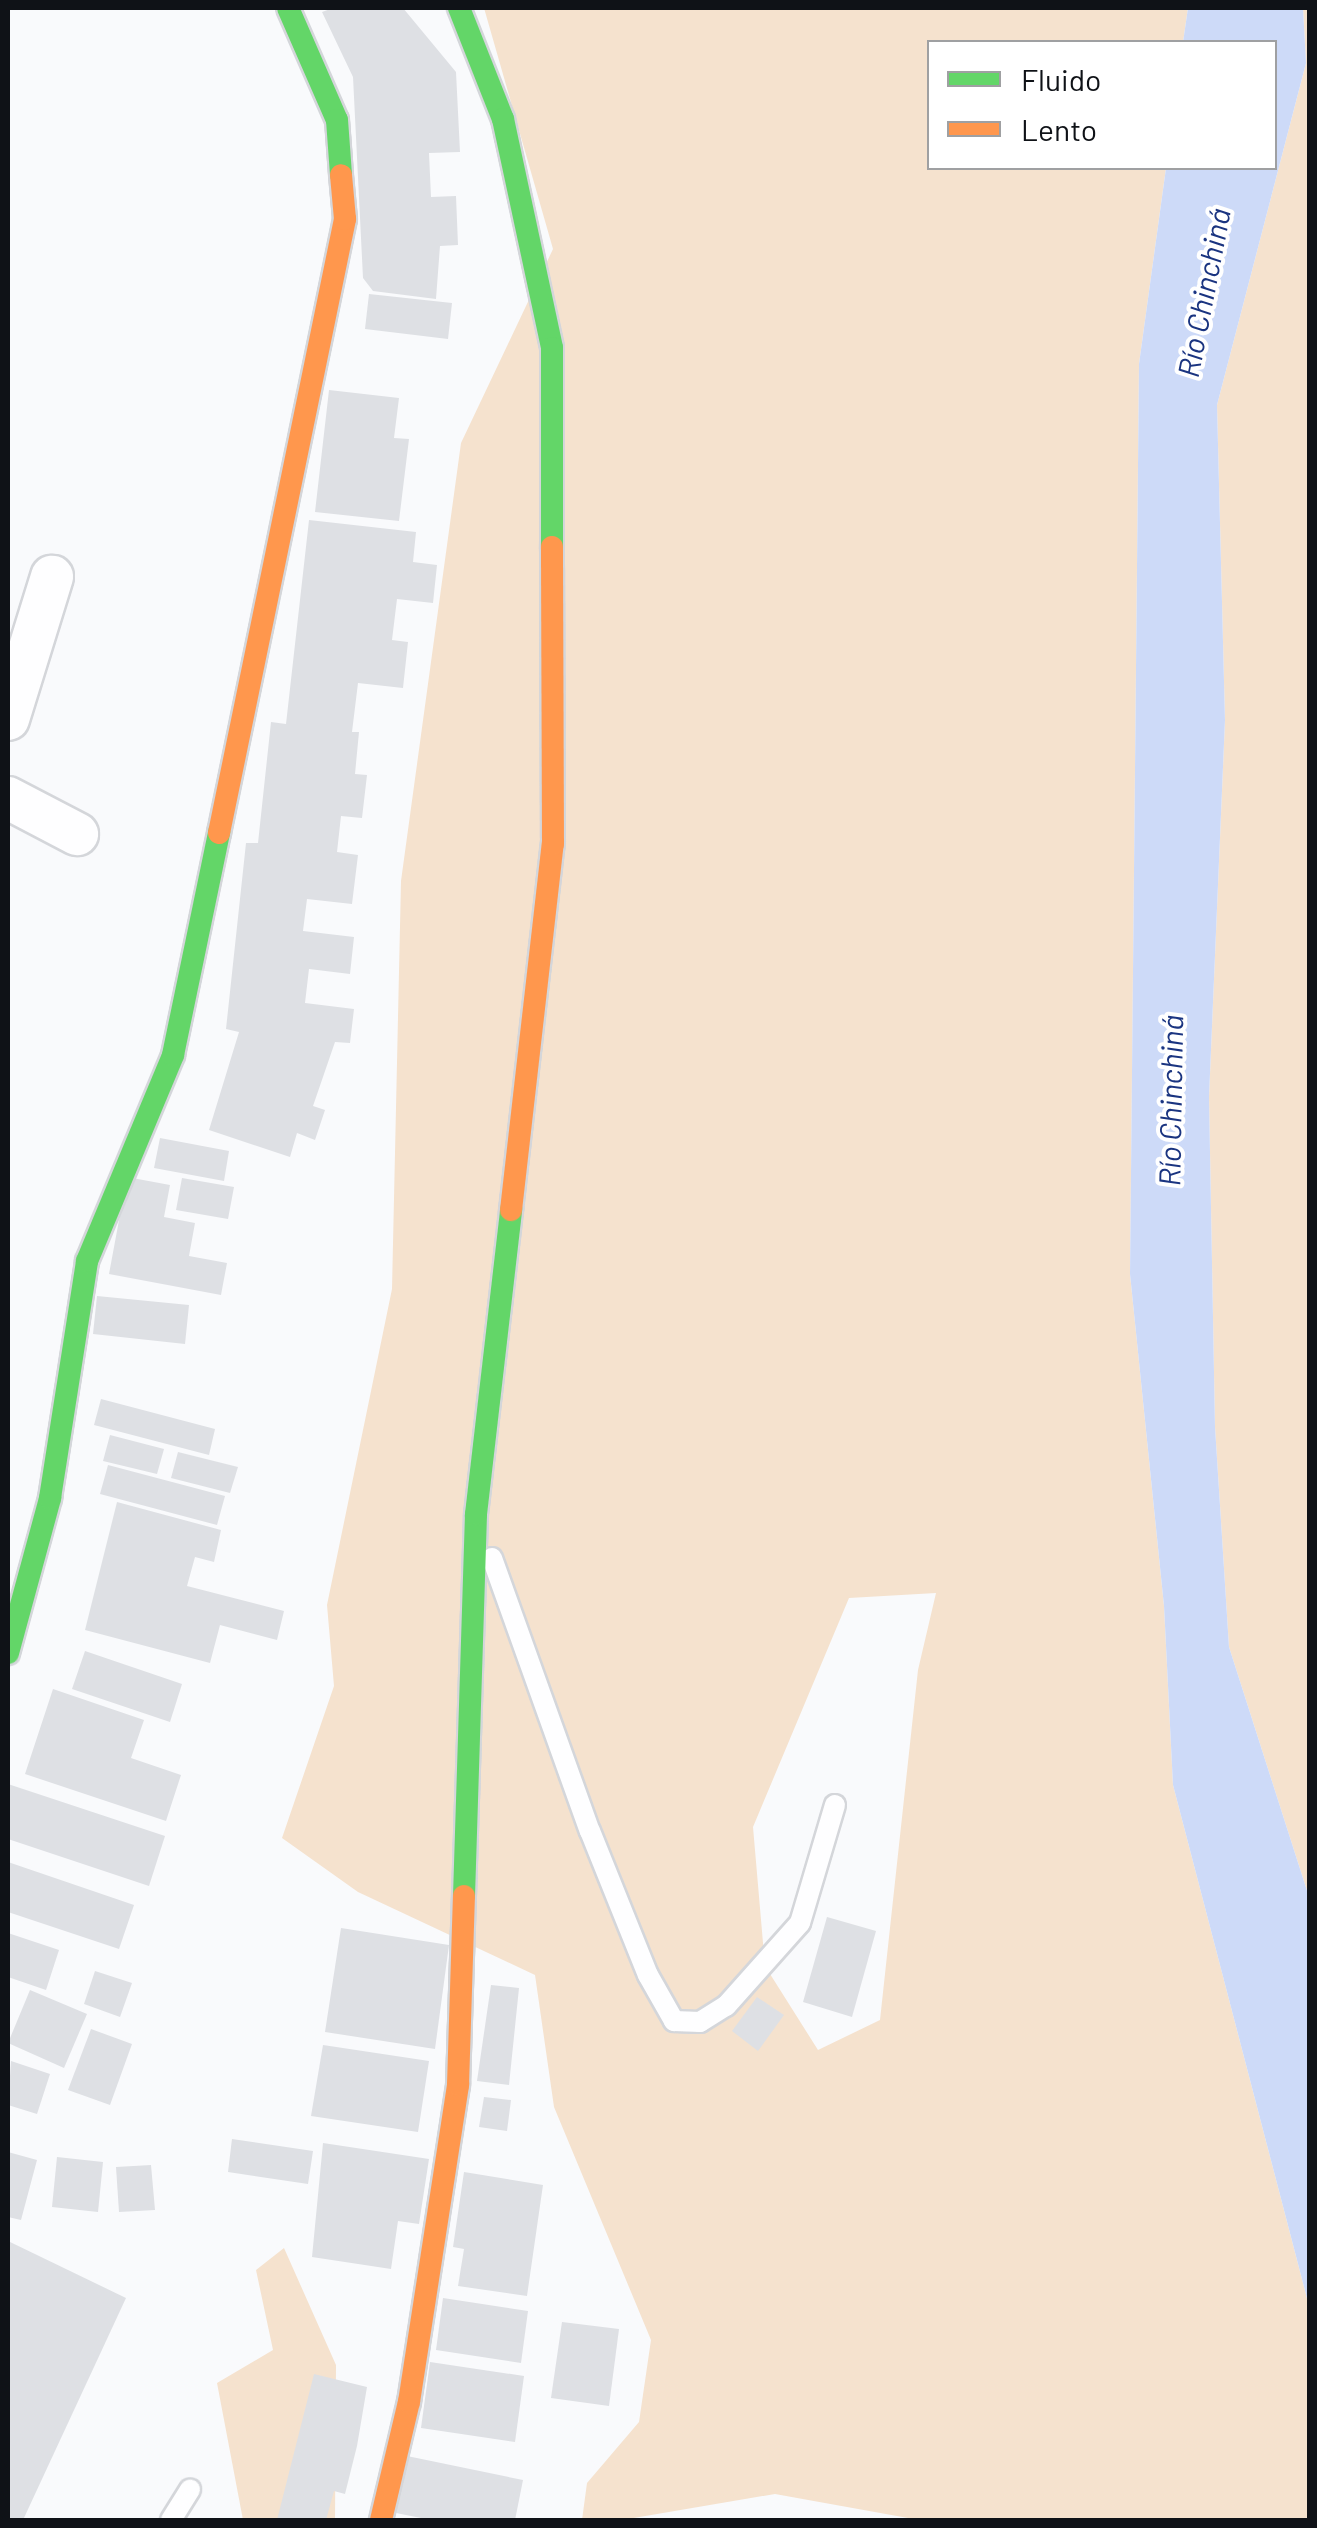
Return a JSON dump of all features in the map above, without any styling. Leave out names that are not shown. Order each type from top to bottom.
[{"type":"street","points":[[8,1654],[50,1498],[86,1261],[173,1056],[345,219],[337,120],[306,34],[288,8]]},
{"type":"street","points":[[381,2520],[408,2402],[458,2085],[476,1514],[552,844],[552,348],[503,119],[459,8]]},
{"type":"street","points":[[8,719],[52,577]]},
{"type":"street","points":[[8,798],[77,834]]},
{"type":"lane","points":[[476,1514],[590,1830],[648,1975],[674,2021],[700,2022],[726,2006],[800,1923],[835,1805]]},
{"type":"lane","points":[[171,2520],[190,2490]]},
{"type":"shaded area","points":[[484,8],[1188,8],[1183,40],[927,40],[927,170],[1166,170],[1139,364],[1130,1274],[1164,1606],[1173,1785],[1309,2306],[1309,2520],[908,2518],[775,2494],[622,2520],[582,2520],[587,2483],[639,2422],[651,2340],[554,2107],[535,1975],[358,1892],[282,1838],[334,1686],[327,1605],[392,1289],[401,881],[461,443],[553,249]],"holes":[[[936,1593],[918,1670],[880,2020],[818,2050],[765,1966],[753,1827],[849,1598]]]},
{"type":"shaded area","points":[[1303,8],[1309,8],[1309,1897],[1229,1647],[1215,1427],[1209,1097],[1225,720],[1217,405],[1306,63]]},
{"type":"shaded area","points":[[284,2248],[336,2365],[335,2520],[243,2520],[217,2383],[273,2350],[256,2270]]},
{"type":"water","name":"Río Chinchiná","points":[[1188,8],[1303,8],[1306,63],[1217,405],[1225,720],[1209,1097],[1215,1427],[1229,1647],[1309,1897],[1309,2306],[1173,1785],[1164,1606],[1130,1274],[1139,364],[1166,170],[1277,170],[1277,40],[1183,40]]},
{"type":"building","points":[[333,8],[403,8],[456,72],[460,152],[429,153],[431,197],[456,196],[458,245],[440,246],[436,299],[373,291],[363,278],[353,77],[322,12]]},
{"type":"building","points":[[369,294],[452,303],[448,339],[365,329]]},
{"type":"building","points":[[329,390],[399,398],[394,438],[409,439],[399,521],[315,512]]},
{"type":"building","points":[[309,520],[416,532],[413,562],[437,565],[433,603],[397,599],[392,640],[408,642],[403,688],[358,683],[352,732],[359,732],[355,774],[367,775],[362,818],[341,816],[337,852],[358,855],[352,904],[307,899],[303,931],[354,937],[350,974],[309,969],[305,1003],[354,1009],[350,1043],[335,1042],[313,1106],[325,1110],[315,1140],[297,1133],[290,1157],[209,1130],[239,1032],[226,1029],[246,843],[258,843],[271,722],[286,724]]},
{"type":"building","points":[[160,1138],[229,1151],[224,1181],[154,1168]]},
{"type":"building","points":[[127,1177],[170,1185],[164,1217],[195,1223],[189,1256],[227,1263],[221,1295],[109,1274]]},
{"type":"building","points":[[182,1178],[234,1187],[228,1219],[176,1210]]},
{"type":"building","points":[[97,1296],[189,1305],[185,1344],[93,1334]]},
{"type":"building","points":[[101,1399],[215,1429],[209,1455],[94,1425]]},
{"type":"building","points":[[110,1435],[164,1449],[157,1474],[103,1461]]},
{"type":"building","points":[[178,1452],[238,1467],[230,1493],[171,1478]]},
{"type":"building","points":[[108,1465],[225,1496],[217,1525],[100,1494]]},
{"type":"building","points":[[117,1502],[221,1530],[214,1562],[195,1557],[187,1586],[284,1611],[277,1640],[220,1625],[210,1663],[85,1630]]},
{"type":"building","points":[[85,1651],[182,1684],[170,1722],[72,1689]]},
{"type":"building","points":[[53,1689],[144,1720],[131,1758],[181,1775],[166,1821],[25,1774]]},
{"type":"building","points":[[8,1784],[165,1836],[149,1886],[8,1839]]},
{"type":"building","points":[[8,1862],[134,1905],[119,1949],[8,1912]]},
{"type":"building","points":[[827,1917],[876,1931],[852,2017],[803,2002]]},
{"type":"building","points":[[341,1928],[449,1945],[435,2049],[325,2032]]},
{"type":"building","points":[[8,1933],[59,1950],[46,1990],[8,1977]]},
{"type":"building","points":[[95,1971],[132,1983],[120,2017],[84,2004]]},
{"type":"building","points":[[491,1985],[519,1988],[509,2085],[477,2081]]},
{"type":"building","points":[[30,1990],[87,2014],[64,2068],[8,2043]]},
{"type":"building","points":[[757,1997],[784,2015],[758,2051],[732,2031]]},
{"type":"building","points":[[91,2029],[132,2044],[110,2105],[68,2090]]},
{"type":"building","points":[[323,2045],[429,2061],[418,2132],[311,2116]]},
{"type":"building","points":[[11,2061],[50,2074],[37,2114],[8,2105]]},
{"type":"building","points":[[484,2097],[511,2100],[507,2131],[479,2127]]},
{"type":"building","points":[[232,2139],[313,2151],[308,2184],[228,2172]]},
{"type":"building","points":[[323,2143],[429,2159],[419,2224],[398,2221],[391,2269],[312,2257]]},
{"type":"building","points":[[8,2152],[37,2160],[21,2220],[8,2217]]},
{"type":"building","points":[[57,2157],[103,2162],[98,2212],[52,2207]]},
{"type":"building","points":[[151,2165],[155,2210],[119,2212],[116,2167]]},
{"type":"building","points":[[464,2172],[543,2185],[527,2296],[458,2286],[464,2249],[453,2247]]},
{"type":"building","points":[[8,2241],[126,2298],[23,2520],[8,2520]]},
{"type":"building","points":[[443,2298],[528,2311],[521,2363],[436,2350]]},
{"type":"building","points":[[562,2322],[619,2329],[609,2406],[551,2398]]},
{"type":"building","points":[[430,2362],[524,2376],[515,2442],[421,2428]]},
{"type":"building","points":[[314,2374],[367,2387],[345,2494],[334,2491],[326,2520],[277,2520]]},
{"type":"building","points":[[407,2456],[523,2480],[515,2520],[431,2520],[396,2513]]},
{"type":"traffic: fast","points":[[288,8],[337,120],[341,175]]},
{"type":"traffic: fast","points":[[459,8],[503,119],[552,348],[552,547]]},
{"type":"traffic: fast","points":[[8,1653],[50,1498],[87,1261],[173,1055],[219,833]]},
{"type":"traffic: fast","points":[[464,1896],[476,1514],[511,1210]]},
{"type":"traffic: slow","points":[[219,833],[345,219],[341,175]]},
{"type":"traffic: slow","points":[[511,1210],[553,844],[552,547]]},
{"type":"traffic: slow","points":[[381,2520],[409,2402],[458,2085],[464,1896]]}]
